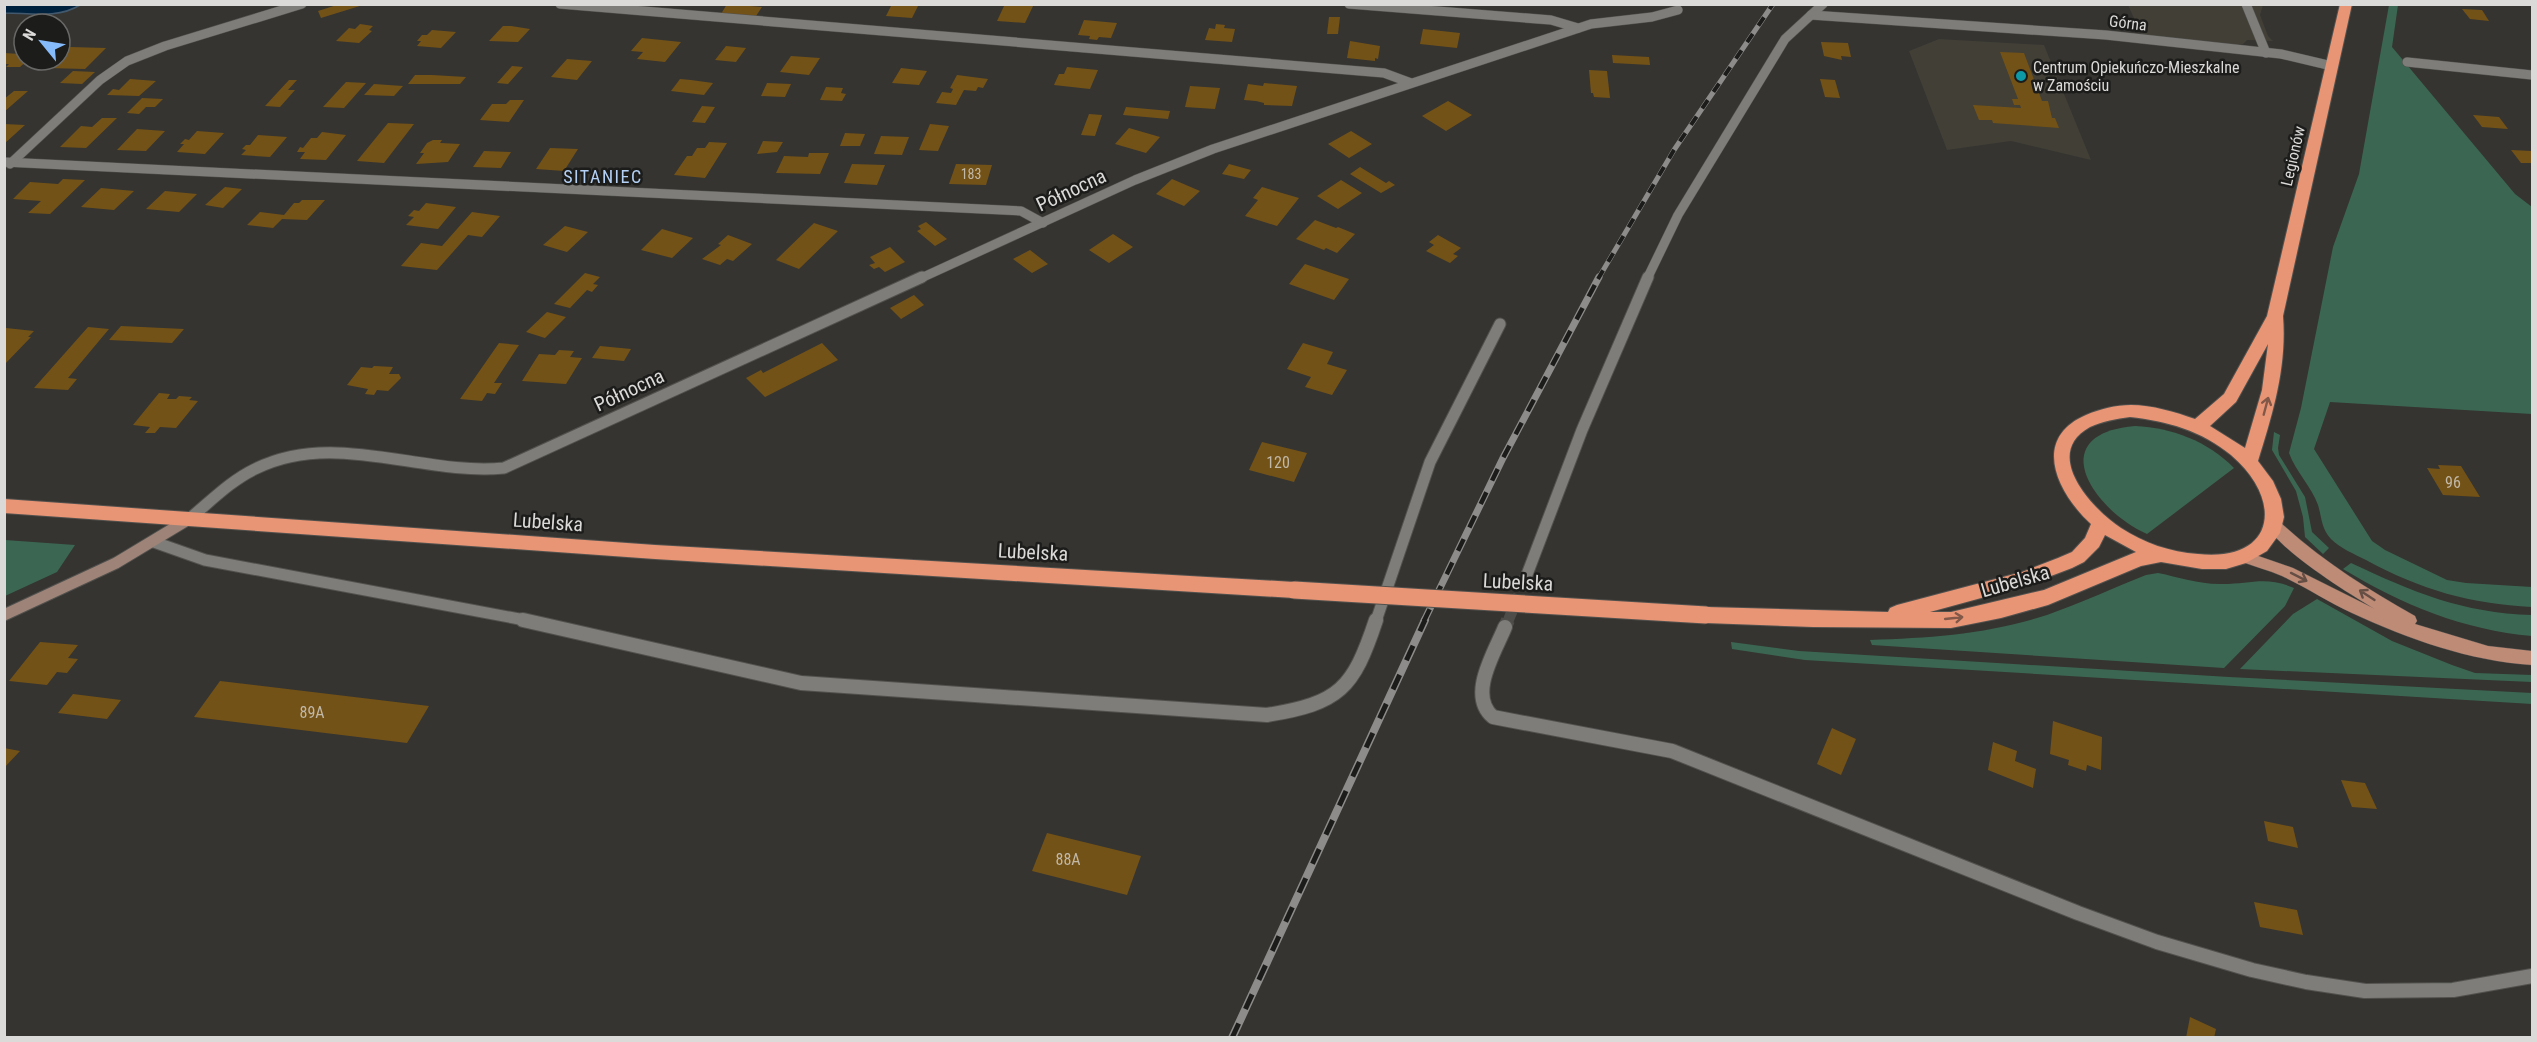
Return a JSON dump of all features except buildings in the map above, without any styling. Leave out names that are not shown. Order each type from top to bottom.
[{"type":"highway","name":"Legionów","points":[[2197,426],[2214,414],[2230,398],[2275,316],[2346,4]]},
{"type":"highway","name":"Legionów","points":[[2249,461],[2276,366],[2278,340],[2275,316]]},
{"type":"highway","points":[[2130,411],[2163,415],[2197,426],[2225,442],[2249,461],[2272,494],[2275,505],[2275,526],[2264,544],[2244,557],[2206,563],[2160,555],[2128,541],[2100,523],[2077,499],[2064,474],[2062,451],[2071,432],[2089,419],[2102,414],[2130,411]]},
{"type":"highway","name":"Lubelska","points":[[4,506],[655,552],[1706,615],[1813,619],[1951,620],[2001,610],[2057,594],[2138,559],[2160,555]]},
{"type":"highway","name":"Lubelska","points":[[1875,618],[1983,591],[2045,572],[2078,557],[2088,549],[2097,535],[2100,523]]},
{"type":"main road","points":[[4,615],[116,563],[189,519]]},
{"type":"main road","points":[[2275,526],[2291,542],[2328,569],[2435,636]]},
{"type":"main road","points":[[2244,557],[2288,572],[2356,608],[2395,624],[2463,647],[2488,653],[2532,658]]},
{"type":"street","points":[[7,164],[100,80],[127,61],[165,46],[302,4]]},
{"type":"street","points":[[560,4],[1384,73],[1411,83]]},
{"type":"street","points":[[1349,4],[1551,20],[1578,28]]},
{"type":"street","points":[[1523,585],[1582,430],[1638,300],[1678,215],[1774,54],[1785,39],[1823,4]]},
{"type":"street","points":[[2246,4],[2266,53]]},
{"type":"street","name":"Północna","points":[[189,519],[242,477],[265,464],[290,457],[337,452],[475,470],[504,468],[1135,180],[1213,149],[1578,28],[1604,22],[1665,15],[1678,10]]},
{"type":"street","name":"Górna","points":[[1811,15],[1988,29],[2106,35],[2296,57],[2332,66]]},
{"type":"street","points":[[2407,62],[2532,75]]},
{"type":"street","points":[[7,164],[1021,211],[1043,223]]},
{"type":"street","points":[[154,542],[205,560],[508,616],[801,683],[1267,715],[1306,709],[1332,698],[1353,678],[1372,634],[1430,462],[1500,324]]},
{"type":"street","points":[[1505,627],[1485,682],[1482,701],[1485,710],[1492,717],[1506,722],[1649,745],[1672,751],[2078,913],[2157,942],[2253,970],[2365,991],[2453,990],[2532,976]]},
{"type":"shaded area","points":[[2128,5],[2263,5],[2260,15],[2268,36],[2273,41],[2247,40],[2243,44],[2236,45],[2142,36]]},
{"type":"shaded area","points":[[1939,39],[2044,45],[2091,160],[2011,141],[1947,150],[1909,51]]},
{"type":"green space","points":[[2389,5],[2398,5],[2392,47],[2515,194],[2532,207],[2532,414],[2330,402],[2314,449],[2372,541],[2385,550],[2447,580],[2532,587],[2532,607],[2488,603],[2447,594],[2386,571],[2343,548],[2325,531],[2315,498],[2289,453],[2301,408],[2333,247],[2359,174]]},
{"type":"green space","points":[[2135,426],[2176,433],[2201,443],[2234,468],[2147,534],[2127,523],[2109,508],[2095,491],[2086,474],[2084,457],[2090,443],[2107,432]]},
{"type":"green space","points":[[2274,432],[2280,435],[2279,455],[2305,497],[2312,532],[2329,548],[2323,554],[2305,537],[2303,517],[2296,491],[2272,450]]},
{"type":"green space","points":[[5,540],[75,545],[57,572],[5,596]]},
{"type":"green space","points":[[2351,563],[2438,599],[2483,610],[2532,615],[2532,636],[2482,628],[2434,614],[2388,594],[2343,569]]},
{"type":"green space","points":[[2158,573],[2211,584],[2265,581],[2294,588],[2285,606],[2224,668],[1872,645],[1870,640],[1938,636],[2003,627],[2047,615],[2146,575]]},
{"type":"green space","points":[[2317,599],[2392,641],[2452,665],[2475,673],[2532,675],[2532,682],[2240,669],[2293,614]]},
{"type":"green space","points":[[1731,642],[1799,651],[2532,693],[2532,704],[1805,660],[1732,649]]},
{"type":"water","points":[[5,4],[80,5],[62,12],[5,13]]},
{"type":"tunnel","points":[[1508,621],[1523,585]]},
{"type":"tunnel","points":[[1505,627],[1508,620]]},
{"type":"railway","points":[[1598,279],[1674,150],[1773,4]]},
{"type":"railway","points":[[1424,621],[1503,458],[1599,277]]},
{"type":"railway","points":[[1232,1038],[1425,620]]},
{"type":"place","name":"Centrum Opiekuńczo-Mieszkalne w Zamościu","points":[[2021,76]]},
{"type":"district","name":"SITANIEC","points":[[603,176]]}]
